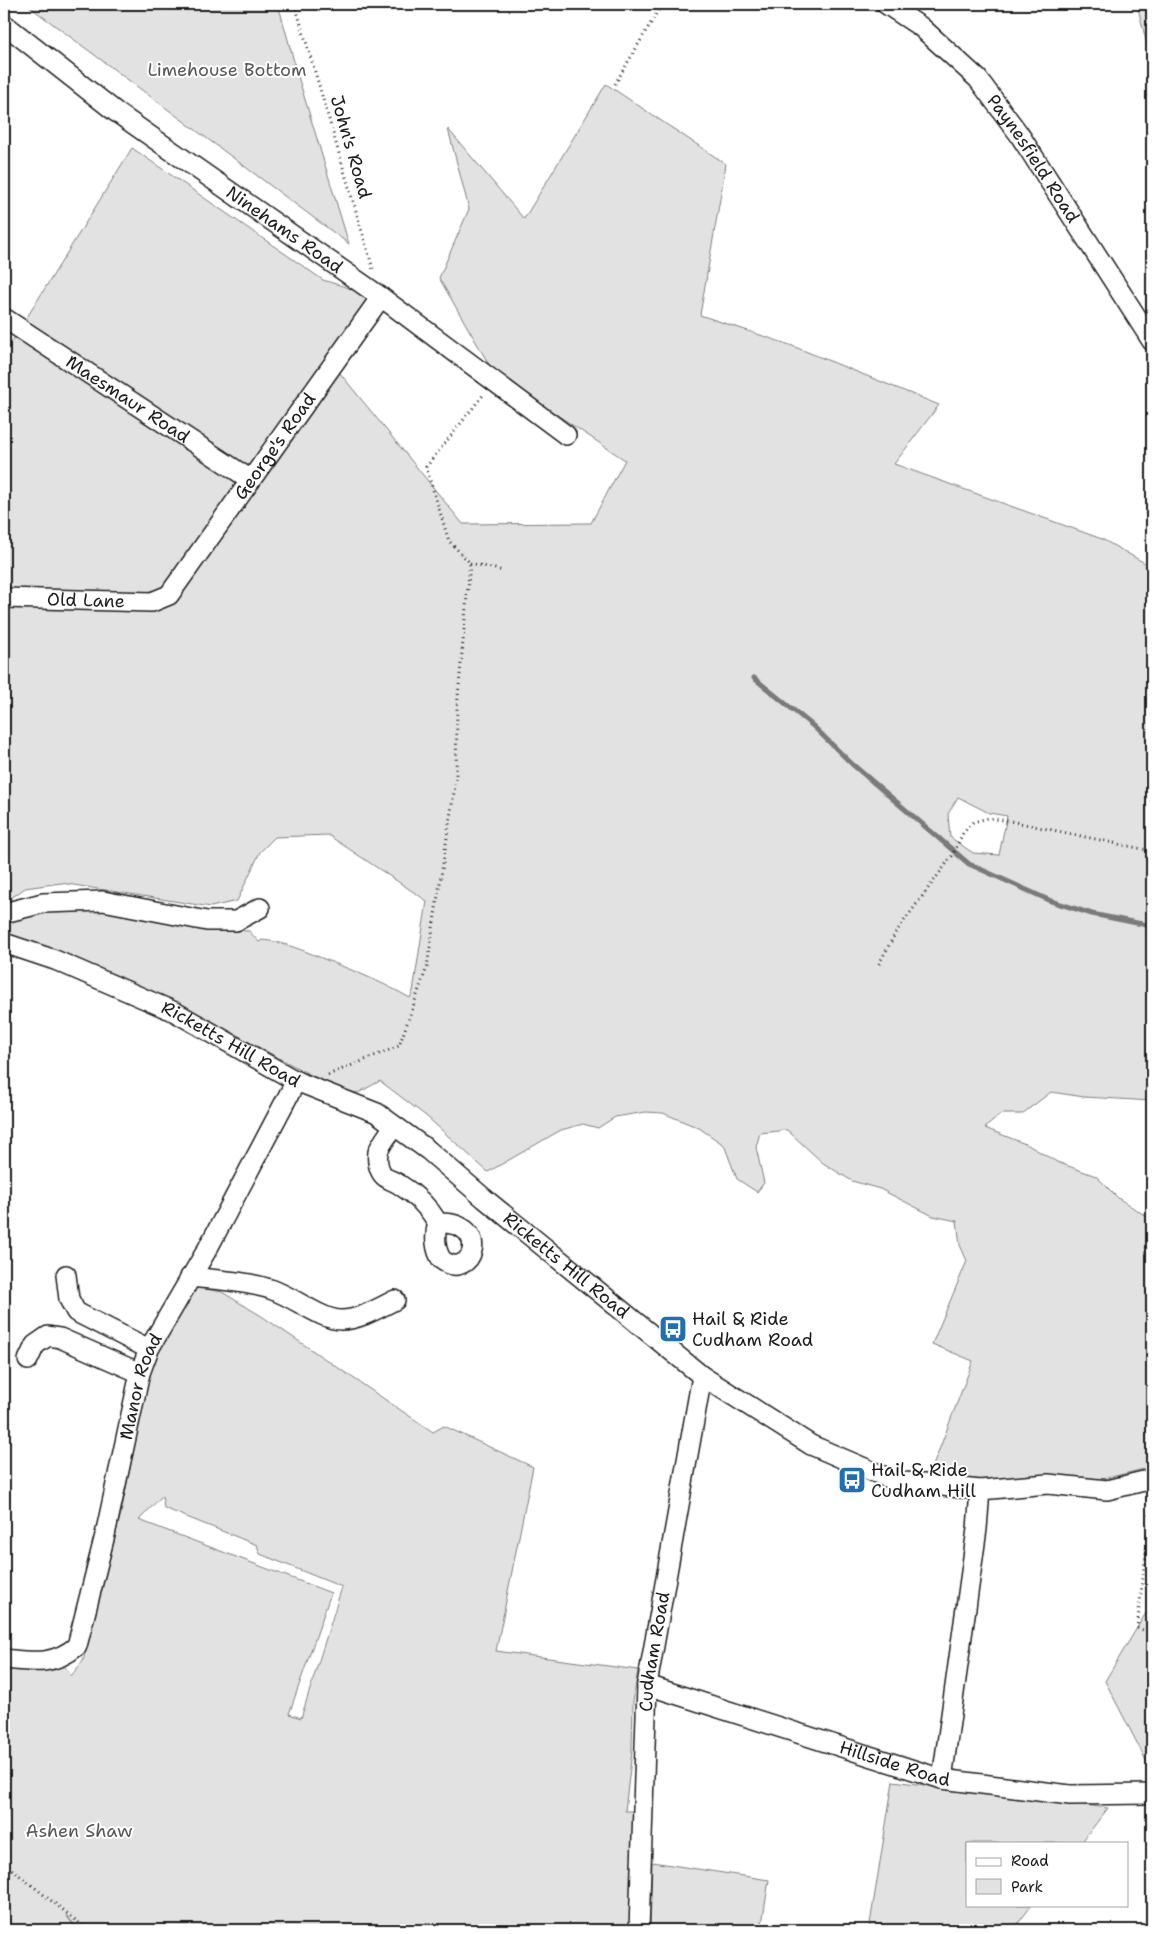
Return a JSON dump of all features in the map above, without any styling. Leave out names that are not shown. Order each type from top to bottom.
[{"type":"street","name":"Paynesfield Road","points":[[886,4],[921,27],[978,79],[1019,134],[1152,340]]},
{"type":"street","name":"Ninehams Road","points":[[4,24],[116,112],[381,297],[566,435]]},
{"type":"street","name":"George's Road","points":[[169,595],[381,297]]},
{"type":"street","name":"Maesmaur Road","points":[[4,318],[251,480]]},
{"type":"street","name":"Old Lane","points":[[4,598],[152,602],[169,595]]},
{"type":"street","points":[[4,913],[44,903],[103,901],[206,921],[236,921],[260,908]]},
{"type":"street","name":"Ricketts Hill Road","points":[[4,943],[55,960],[175,1012],[296,1081],[378,1113],[428,1150],[484,1199],[702,1376],[811,1445],[895,1481],[980,1490],[1048,1484],[1107,1490],[1152,1479]]},
{"type":"street","name":"Manor Road","points":[[4,1659],[35,1662],[56,1659],[66,1655],[77,1646],[105,1535],[140,1373],[149,1349],[208,1248],[296,1081]]},
{"type":"street","points":[[394,1126],[379,1149],[378,1157],[381,1171],[386,1178],[400,1185],[421,1202],[438,1223]]},
{"type":"street","points":[[66,1275],[69,1299],[76,1312],[149,1349]]},
{"type":"street","points":[[190,1277],[241,1282],[271,1289],[329,1318],[341,1320],[365,1314],[395,1300]]},
{"type":"street","points":[[28,1360],[35,1345],[48,1336],[60,1338],[140,1373]]},
{"type":"street","name":"Cudham Road","points":[[639,1930],[646,1685],[702,1376]]},
{"type":"street","points":[[942,1779],[977,1529],[980,1490]]},
{"type":"street","name":"Hillside Road","points":[[646,1685],[942,1779],[1070,1794],[1151,1794]]},
{"type":"path","name":"John's Road","points":[[295,4],[381,297]]},
{"type":"path","points":[[615,84],[662,4]]},
{"type":"path","points":[[494,382],[426,467],[449,541],[470,563],[504,571]]},
{"type":"path","points":[[321,1092],[327,1075],[399,1046],[427,968],[456,779],[457,708],[470,563]]},
{"type":"path","points":[[879,964],[896,932],[952,856],[963,834],[973,822],[988,818],[1010,821],[1152,851]]},
{"type":"path","points":[[1152,1499],[1137,1628],[1152,1633]]},
{"type":"path","points":[[4,1863],[88,1930]]},
{"type":"green space","name":"Limehouse Bottom","points":[[26,4],[278,4],[349,244]]},
{"type":"green space","points":[[1137,4],[1152,4],[1152,65]]},
{"type":"green space","points":[[606,84],[726,164],[700,315],[790,345],[939,405],[894,464],[1102,539],[1152,567],[1152,1101],[1084,1097],[1051,1092],[1022,1114],[1001,1114],[985,1128],[1028,1145],[1057,1162],[1096,1176],[1118,1198],[1152,1220],[1152,1467],[1099,1480],[928,1479],[973,1361],[932,1344],[967,1261],[960,1245],[957,1221],[933,1216],[880,1189],[852,1181],[823,1163],[787,1130],[760,1133],[756,1147],[764,1183],[757,1192],[737,1179],[724,1145],[699,1128],[663,1113],[646,1112],[615,1117],[598,1128],[583,1124],[561,1130],[488,1172],[426,1116],[380,1081],[358,1093],[339,1090],[204,1018],[115,975],[4,933],[4,920],[60,908],[135,913],[215,929],[249,931],[259,942],[262,940],[288,945],[370,978],[410,998],[413,991],[427,901],[328,835],[275,837],[260,852],[237,901],[211,907],[61,883],[25,888],[10,899],[4,899],[4,338],[11,343],[132,148],[323,280],[381,298],[339,372],[463,524],[591,523],[625,460],[494,373],[439,278],[469,209],[448,129],[524,219]],"holes":[[[958,797],[989,813],[1007,816],[999,855],[973,853],[950,837],[948,814]]]},
{"type":"green space","name":"Ashen Shaw","points":[[194,1287],[222,1292],[263,1317],[433,1432],[444,1426],[533,1467],[496,1651],[638,1670],[633,1702],[632,1751],[625,1811],[633,1811],[630,1930],[79,1930],[66,1915],[77,1930],[4,1930],[4,1869],[11,1873],[4,1867],[4,1655],[58,1656],[71,1676],[83,1661],[121,1513],[150,1369]],"holes":[[[162,1496],[164,1508],[257,1545],[260,1554],[342,1587],[301,1718],[289,1714],[331,1593],[139,1520]]]},
{"type":"green space","points":[[1152,1603],[1152,1772],[1105,1681]]},
{"type":"green space","points":[[893,1781],[1108,1808],[1082,1842],[966,1842],[966,1906],[1031,1906],[1013,1930],[869,1930]]},
{"type":"green space","points":[[652,1862],[769,1880],[761,1930],[650,1930]]},
{"type":"waterway","points":[[754,678],[813,726],[852,764],[969,864],[1051,901],[1092,914],[1152,926]]},
{"type":"place","name":"Hail & Ride Cudham Road","points":[[673,1329]]},
{"type":"place","name":"Hail & Ride Cudham Hill","points":[[852,1480]]}]
